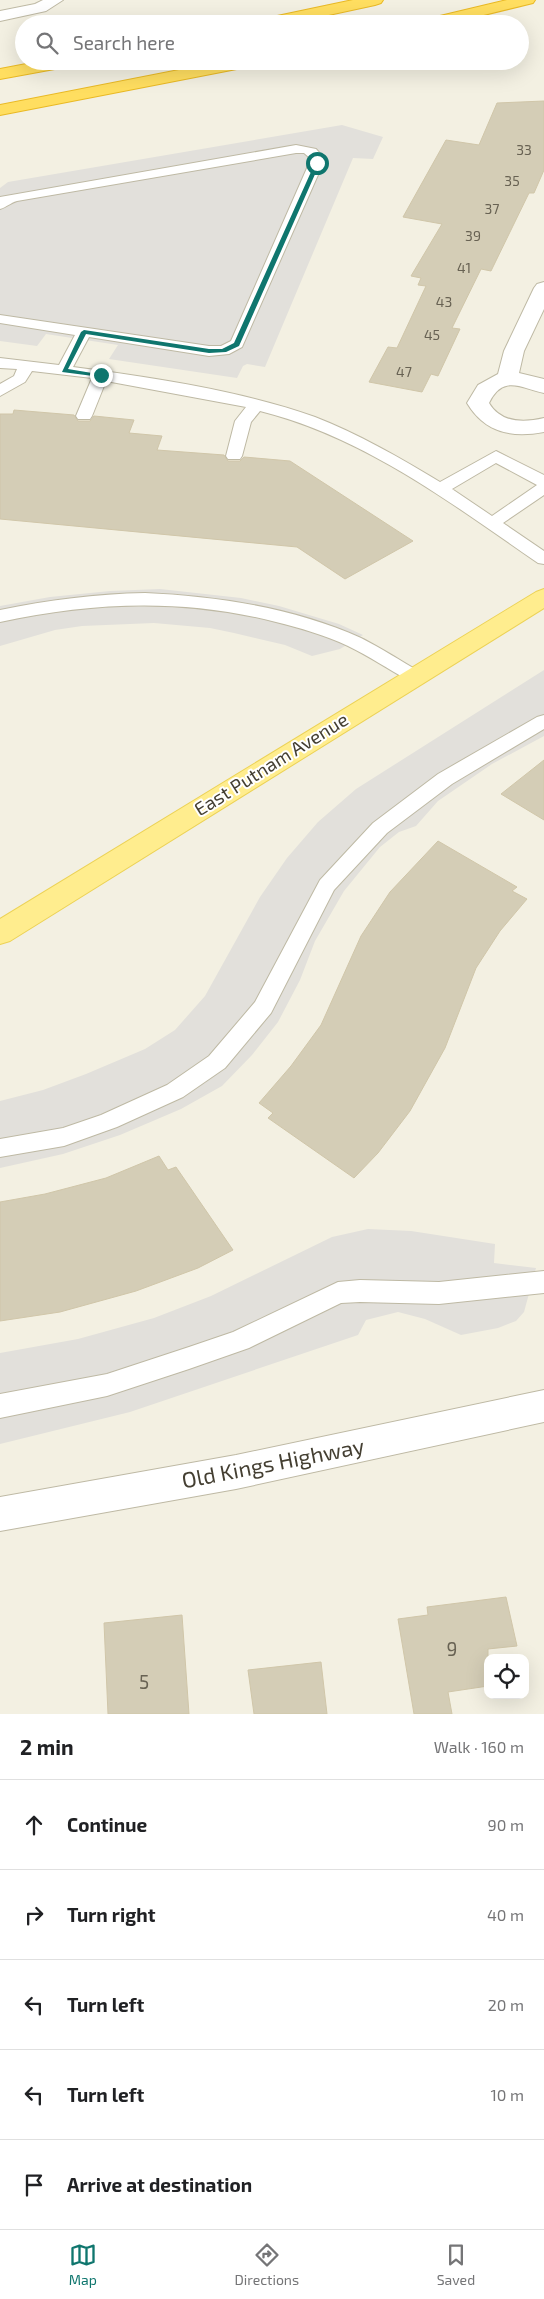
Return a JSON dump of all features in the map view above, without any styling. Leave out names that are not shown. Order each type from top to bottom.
[{"type":"highway","points":[[305,15],[375,0]]},
{"type":"highway","points":[[463,15],[527,0]]},
{"type":"highway","points":[[0,74],[22,70]]},
{"type":"highway","points":[[0,110],[206,70]]},
{"type":"main road","name":"East Putnam Avenue","points":[[0,933],[544,596]]},
{"type":"street","points":[[0,16],[40,8],[55,0]]},
{"type":"street","points":[[508,377],[514,351],[544,288]]},
{"type":"street","points":[[544,387],[532,382],[508,377],[485,389],[478,402],[481,410],[503,425],[527,427],[544,425]]},
{"type":"street","name":"Old Kings Highway","points":[[0,1514],[236,1472],[544,1406]]},
{"type":"lane","points":[[0,205],[4,200],[17,197],[296,149],[307,150],[316,155],[317,163],[237,344],[224,350],[209,351],[0,319]]},
{"type":"lane","points":[[64,370],[84,332]]},
{"type":"lane","points":[[0,363],[101,375],[192,391],[256,405],[322,425],[355,440],[439,490],[544,559]]},
{"type":"lane","points":[[0,391],[20,379],[27,365]]},
{"type":"lane","points":[[84,416],[101,375]]},
{"type":"lane","points":[[234,456],[243,421],[256,405]]},
{"type":"lane","points":[[439,490],[496,456],[544,482]]},
{"type":"lane","points":[[491,524],[544,488]]},
{"type":"lane","points":[[0,616],[69,602],[113,598],[156,598],[238,607],[314,627],[354,642],[414,676]]},
{"type":"lane","points":[[0,1148],[64,1137],[109,1122],[175,1091],[217,1062],[263,1007],[327,885],[373,835],[411,803],[445,779],[544,720]]},
{"type":"lane","points":[[0,1406],[107,1385],[189,1358],[240,1340],[338,1293],[439,1293],[544,1282]]},
{"type":"shaded area","points":[[342,125],[383,137],[373,159],[353,158],[265,367],[247,364],[243,366],[237,378],[109,359],[118,345],[46,334],[37,346],[0,341],[0,188],[8,182]]},
{"type":"shaded area","points":[[160,589],[241,598],[279,606],[339,624],[363,635],[340,649],[312,656],[285,645],[234,633],[210,628],[154,623],[82,626],[55,630],[0,646],[0,606],[50,597],[110,591]]},
{"type":"shaded area","points":[[544,670],[544,736],[492,764],[438,801],[416,826],[399,832],[380,847],[344,891],[315,941],[300,980],[278,1022],[252,1055],[222,1086],[181,1109],[120,1135],[63,1154],[0,1168],[0,1101],[43,1090],[86,1074],[145,1049],[175,1030],[205,996],[260,897],[287,858],[318,822],[356,789]]},
{"type":"shaded area","points":[[368,1229],[411,1231],[495,1244],[494,1263],[536,1268],[524,1312],[516,1321],[498,1328],[461,1335],[425,1319],[398,1312],[366,1320],[358,1335],[130,1412],[0,1444],[0,1353],[78,1339],[154,1318],[211,1296],[332,1237]]},
{"type":"building","points":[[544,101],[544,170],[534,193],[529,193],[491,271],[481,269],[452,328],[460,329],[438,376],[431,374],[422,392],[369,382],[388,347],[397,348],[426,286],[418,285],[421,278],[411,276],[442,224],[403,217],[446,140],[479,145],[497,103]]},
{"type":"building","points":[[14,410],[74,415],[78,421],[90,421],[94,416],[134,420],[129,433],[162,436],[157,450],[224,455],[228,461],[240,461],[244,457],[290,461],[413,541],[345,579],[297,547],[0,519],[0,414],[13,414]]},
{"type":"building","points":[[544,760],[544,820],[501,794]]},
{"type":"building","points":[[438,841],[517,887],[512,891],[527,899],[500,931],[476,968],[445,1048],[410,1111],[378,1153],[354,1178],[268,1118],[273,1113],[259,1103],[291,1066],[321,1025],[361,936],[390,892]]},
{"type":"building","points":[[159,1156],[168,1170],[176,1167],[233,1250],[198,1268],[136,1291],[60,1312],[0,1321],[0,1202],[45,1194],[106,1178]]},
{"type":"building","points":[[506,1597],[517,1646],[488,1649],[488,1654],[484,1654],[484,1687],[448,1692],[452,1714],[414,1714],[398,1619],[428,1615],[427,1607]]},
{"type":"building","points":[[182,1615],[189,1714],[108,1714],[104,1623]]},
{"type":"building","points":[[321,1662],[327,1714],[254,1714],[248,1670]]},
{"type":"route","points":[[101,375],[64,370],[84,332],[209,351],[224,350],[237,344],[317,163]]}]
